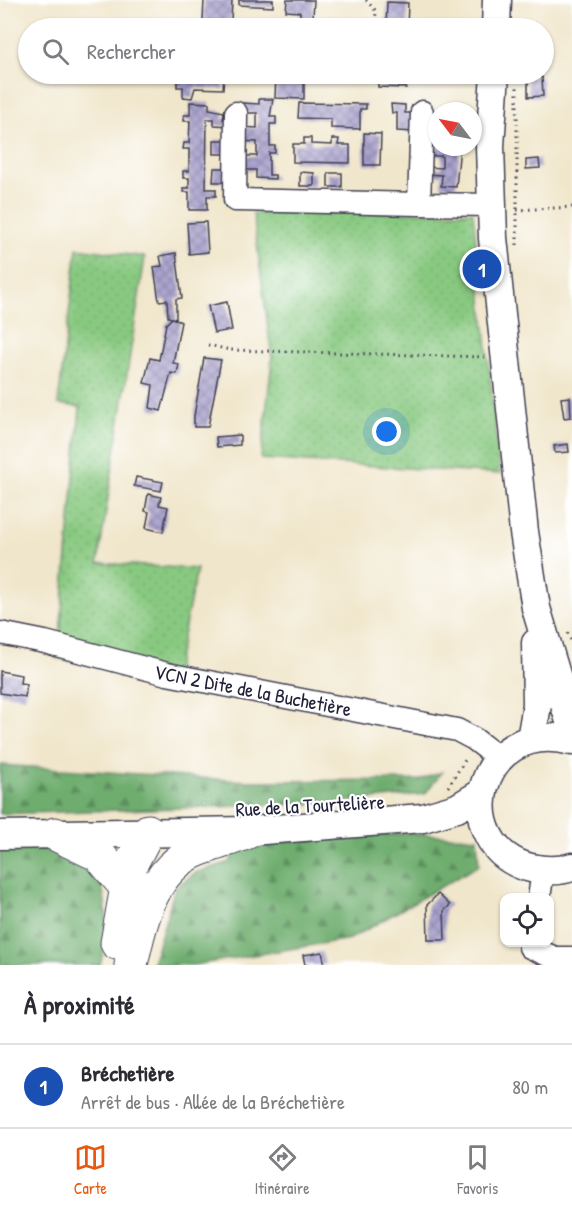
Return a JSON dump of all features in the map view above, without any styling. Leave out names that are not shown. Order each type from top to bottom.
[{"type":"highway","points":[[141,920],[139,909],[153,866],[152,831]]},
{"type":"highway","points":[[112,965],[125,906],[126,887],[135,852],[152,831]]},
{"type":"highway","points":[[131,965],[141,920],[164,874],[179,860],[197,850],[250,831]]},
{"type":"highway","points":[[55,834],[99,855],[126,887]]},
{"type":"main road","points":[[496,18],[497,0]]},
{"type":"main road","points":[[505,84],[490,146],[505,208],[505,358],[524,531],[536,608],[572,728]]},
{"type":"main road","points":[[531,739],[537,705],[536,608]]},
{"type":"main road","points":[[572,741],[554,737],[531,739],[514,746],[489,750],[482,793],[482,814],[488,834],[502,852],[521,865],[541,884],[572,867]]},
{"type":"main road","name":"Rue de la Tourtelière","points":[[0,835],[250,831],[423,818],[457,808],[482,793]]},
{"type":"main road","name":"Rue de la Tourtelière","points":[[423,818],[468,826],[488,834]]},
{"type":"street","points":[[236,112],[235,200],[505,208]]},
{"type":"street","points":[[419,204],[422,112]]},
{"type":"street","name":"VCN 2 Dite de la Buchetière","points":[[0,633],[45,642],[167,674],[457,730],[489,750]]},
{"type":"street","points":[[529,951],[555,958],[572,958]]},
{"type":"path","points":[[366,0],[376,11],[376,18]]},
{"type":"path","points":[[506,84],[505,208],[517,257]]},
{"type":"path","points":[[505,208],[572,207]]},
{"type":"path","points":[[208,345],[230,350],[505,358]]},
{"type":"path","points":[[564,625],[572,643]]},
{"type":"path","points":[[439,793],[455,779],[472,747],[489,750]]},
{"type":"green space","points":[[473,212],[500,474],[261,459],[272,359],[253,213]]},
{"type":"green space","points":[[77,248],[145,257],[98,563],[197,569],[173,683],[55,658],[60,634],[80,407],[58,404]]},
{"type":"green space","points":[[0,765],[247,781],[419,780],[442,772],[425,794],[332,803],[0,814]]},
{"type":"green space","points":[[410,833],[477,838],[479,865],[350,939],[194,965],[152,965],[175,888],[195,873],[230,862],[236,845]]},
{"type":"green space","points":[[49,844],[86,864],[95,873],[101,885],[106,926],[100,965],[0,965],[0,845]]},
{"type":"building","points":[[204,0],[232,0],[231,18],[203,18]]},
{"type":"building","points":[[239,0],[273,0],[273,7],[239,5]]},
{"type":"building","points":[[287,0],[314,0],[313,18],[300,18],[300,12],[286,11]]},
{"type":"building","points":[[387,2],[408,3],[407,18],[386,18]]},
{"type":"building","points":[[177,84],[223,84],[223,89],[195,88],[192,98],[183,97],[183,87],[177,87]]},
{"type":"building","points":[[276,84],[304,84],[304,99],[275,98]]},
{"type":"building","points":[[378,84],[406,84],[406,88],[378,87]]},
{"type":"building","points":[[528,84],[542,84],[543,96],[528,97]]},
{"type":"building","points":[[259,99],[273,99],[270,117],[276,117],[276,124],[270,124],[270,146],[275,146],[275,153],[269,153],[269,175],[275,175],[275,179],[256,178],[256,170],[242,170],[242,156],[257,156],[257,142],[242,141],[242,127],[257,128],[257,113],[242,113],[242,103],[259,104]]},
{"type":"building","points":[[190,102],[209,103],[209,109],[224,112],[223,119],[229,119],[229,126],[214,125],[214,119],[207,119],[206,189],[216,189],[216,196],[207,196],[207,210],[189,210],[189,192],[183,192],[183,188],[189,188],[189,178],[183,178],[183,171],[189,171],[189,149],[183,149],[184,143],[189,143],[190,121],[184,121],[184,115],[190,115]]},
{"type":"building","points":[[299,103],[366,104],[366,109],[360,109],[360,129],[331,128],[331,119],[298,118]]},
{"type":"building","points":[[391,104],[405,105],[405,113],[415,113],[415,132],[397,131],[397,113],[392,113]]},
{"type":"building","points":[[364,133],[381,134],[380,165],[364,165]]},
{"type":"building","points":[[304,138],[311,138],[311,144],[332,145],[332,139],[339,139],[338,145],[350,145],[350,163],[293,162],[293,144],[304,144]]},
{"type":"building","points":[[214,140],[229,140],[229,154],[214,154]]},
{"type":"building","points":[[442,156],[459,156],[456,187],[441,186],[442,175],[427,174],[427,167],[442,168]]},
{"type":"building","points":[[539,159],[540,168],[526,169],[526,160]]},
{"type":"building","points":[[214,168],[228,168],[228,182],[213,182]]},
{"type":"building","points":[[300,172],[314,173],[314,186],[300,186]]},
{"type":"building","points":[[328,173],[342,173],[342,187],[328,187]]},
{"type":"building","points":[[206,222],[208,252],[189,254],[187,223]]},
{"type":"building","points":[[176,253],[182,298],[176,299],[176,319],[168,317],[167,300],[159,301],[154,267],[162,266],[160,256]]},
{"type":"building","points":[[227,302],[232,330],[214,333],[208,306]]},
{"type":"building","points":[[172,318],[181,322],[173,363],[179,364],[177,374],[171,373],[161,411],[150,408],[153,385],[144,383],[150,358],[159,360],[166,324]]},
{"type":"building","points":[[204,358],[221,360],[208,427],[194,427],[194,416]]},
{"type":"building","points":[[570,397],[571,417],[564,418],[561,398]]},
{"type":"building","points":[[240,435],[240,445],[217,447],[216,437]]},
{"type":"building","points":[[568,444],[569,452],[555,453],[554,446]]},
{"type":"building","points":[[136,477],[163,482],[161,491],[134,486]]},
{"type":"building","points":[[148,494],[161,497],[159,505],[168,507],[163,532],[146,528],[149,512],[145,511]]},
{"type":"building","points":[[0,671],[21,675],[20,683],[27,684],[25,697],[0,693]]},
{"type":"building","points":[[438,894],[450,905],[444,911],[445,940],[428,940],[427,905]]},
{"type":"building","points":[[322,952],[325,965],[305,965],[303,955]]},
{"type":"place","name":"Bréchetière","points":[[482,269]]}]
